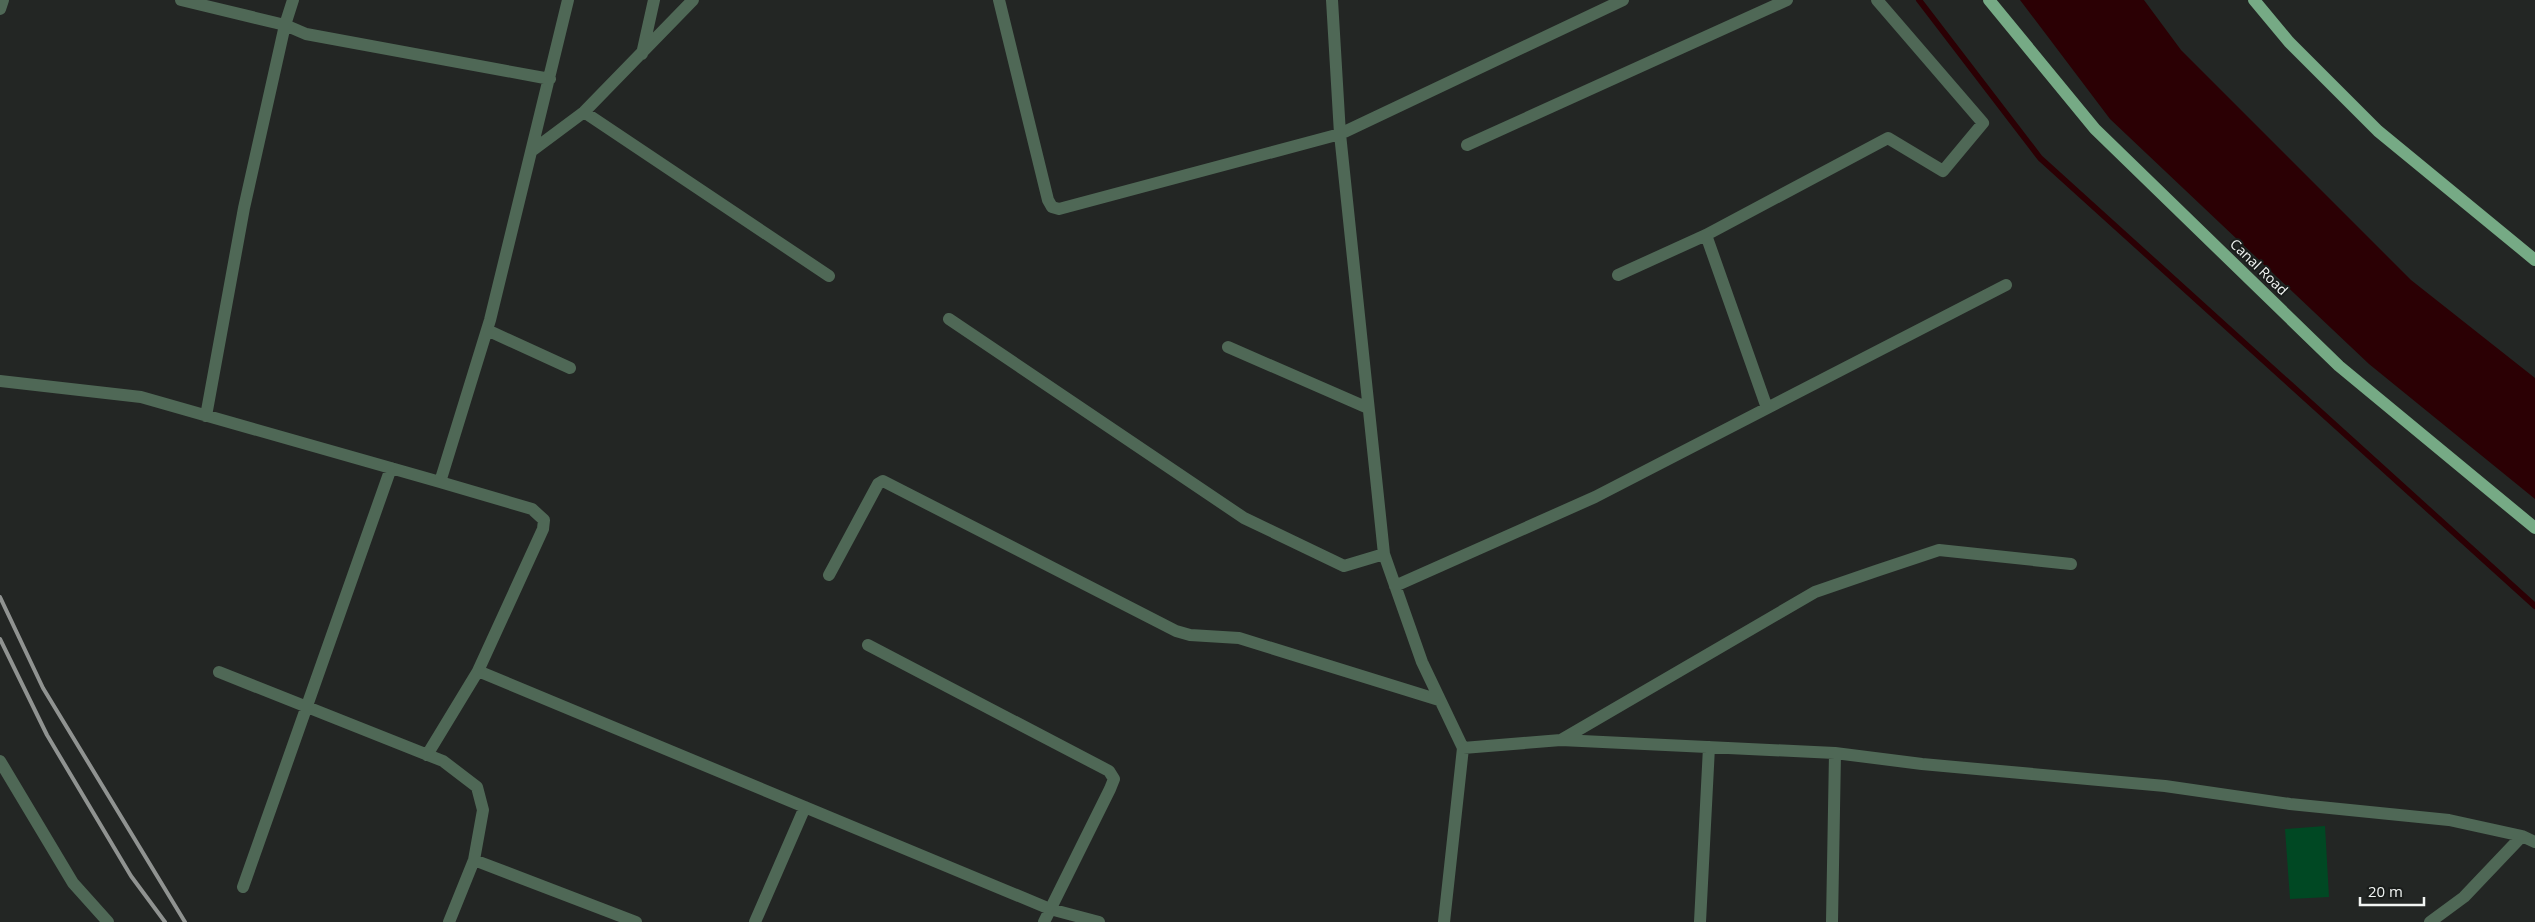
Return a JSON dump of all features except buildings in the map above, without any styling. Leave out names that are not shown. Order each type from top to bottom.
[{"type":"main road","name":"Canal Road","points":[[1989,0],[2094,129],[2339,366],[2535,528]]},
{"type":"main road","points":[[2254,0],[2289,42],[2378,131],[2535,260]]},
{"type":"street","points":[[0,9],[4,0]]},
{"type":"street","points":[[181,0],[285,25],[306,34],[550,79]]},
{"type":"street","points":[[206,416],[244,208],[285,25],[293,0]]},
{"type":"street","points":[[440,482],[487,330],[568,0]]},
{"type":"street","points":[[642,54],[654,0]]},
{"type":"street","points":[[532,150],[584,112],[693,0]]},
{"type":"street","points":[[999,0],[1048,200],[1052,207],[1059,209],[1340,134],[1624,0]]},
{"type":"street","points":[[1332,0],[1340,134],[1384,554],[1422,662],[1463,748],[1444,922]]},
{"type":"street","points":[[1467,146],[1787,0]]},
{"type":"street","points":[[1618,275],[1706,235],[1888,138],[1943,171],[1983,123],[1877,0]]},
{"type":"street","points":[[584,112],[829,276]]},
{"type":"street","points":[[1706,235],[1767,408]]},
{"type":"street","points":[[1395,586],[1595,497],[2006,285]]},
{"type":"street","points":[[949,319],[1244,518],[1344,566],[1384,554]]},
{"type":"street","points":[[487,330],[570,368]]},
{"type":"street","points":[[1228,347],[1368,408]]},
{"type":"street","points":[[0,381],[141,397],[532,509],[544,520],[543,529],[478,671],[428,755]]},
{"type":"street","points":[[243,887],[308,708],[391,468]]},
{"type":"street","points":[[829,575],[878,484],[883,481],[889,482],[1176,631],[1190,635],[1239,638],[1440,700]]},
{"type":"street","points":[[1561,740],[1815,592],[1876,570],[1939,550],[2071,564]]},
{"type":"street","points":[[868,645],[1109,771],[1114,779],[1110,789],[1044,922]]},
{"type":"street","points":[[478,671],[1050,909],[1100,922]]},
{"type":"street","points":[[219,672],[443,761],[477,786],[483,810],[474,860],[449,922]]},
{"type":"street","points":[[1463,748],[1561,740],[1835,753],[1932,765],[2166,786],[2290,804],[2449,820],[2522,836],[2535,842]]},
{"type":"street","points":[[1700,922],[1709,747]]},
{"type":"street","points":[[1832,922],[1835,753]]},
{"type":"street","points":[[0,761],[73,882],[108,922]]},
{"type":"street","points":[[754,922],[805,807]]},
{"type":"street","points":[[2430,922],[2464,897],[2522,836]]},
{"type":"street","points":[[474,860],[636,922]]},
{"type":"shaded area","points":[[2020,0],[2144,0],[2181,50],[2411,280],[2535,378],[2535,499],[2369,364],[2110,119]]},
{"type":"waterway","points":[[1919,0],[2040,158],[2535,606]]},
{"type":"railway","points":[[0,597],[43,688],[185,922]]},
{"type":"railway","points":[[0,639],[47,735],[131,876],[165,922]]}]
